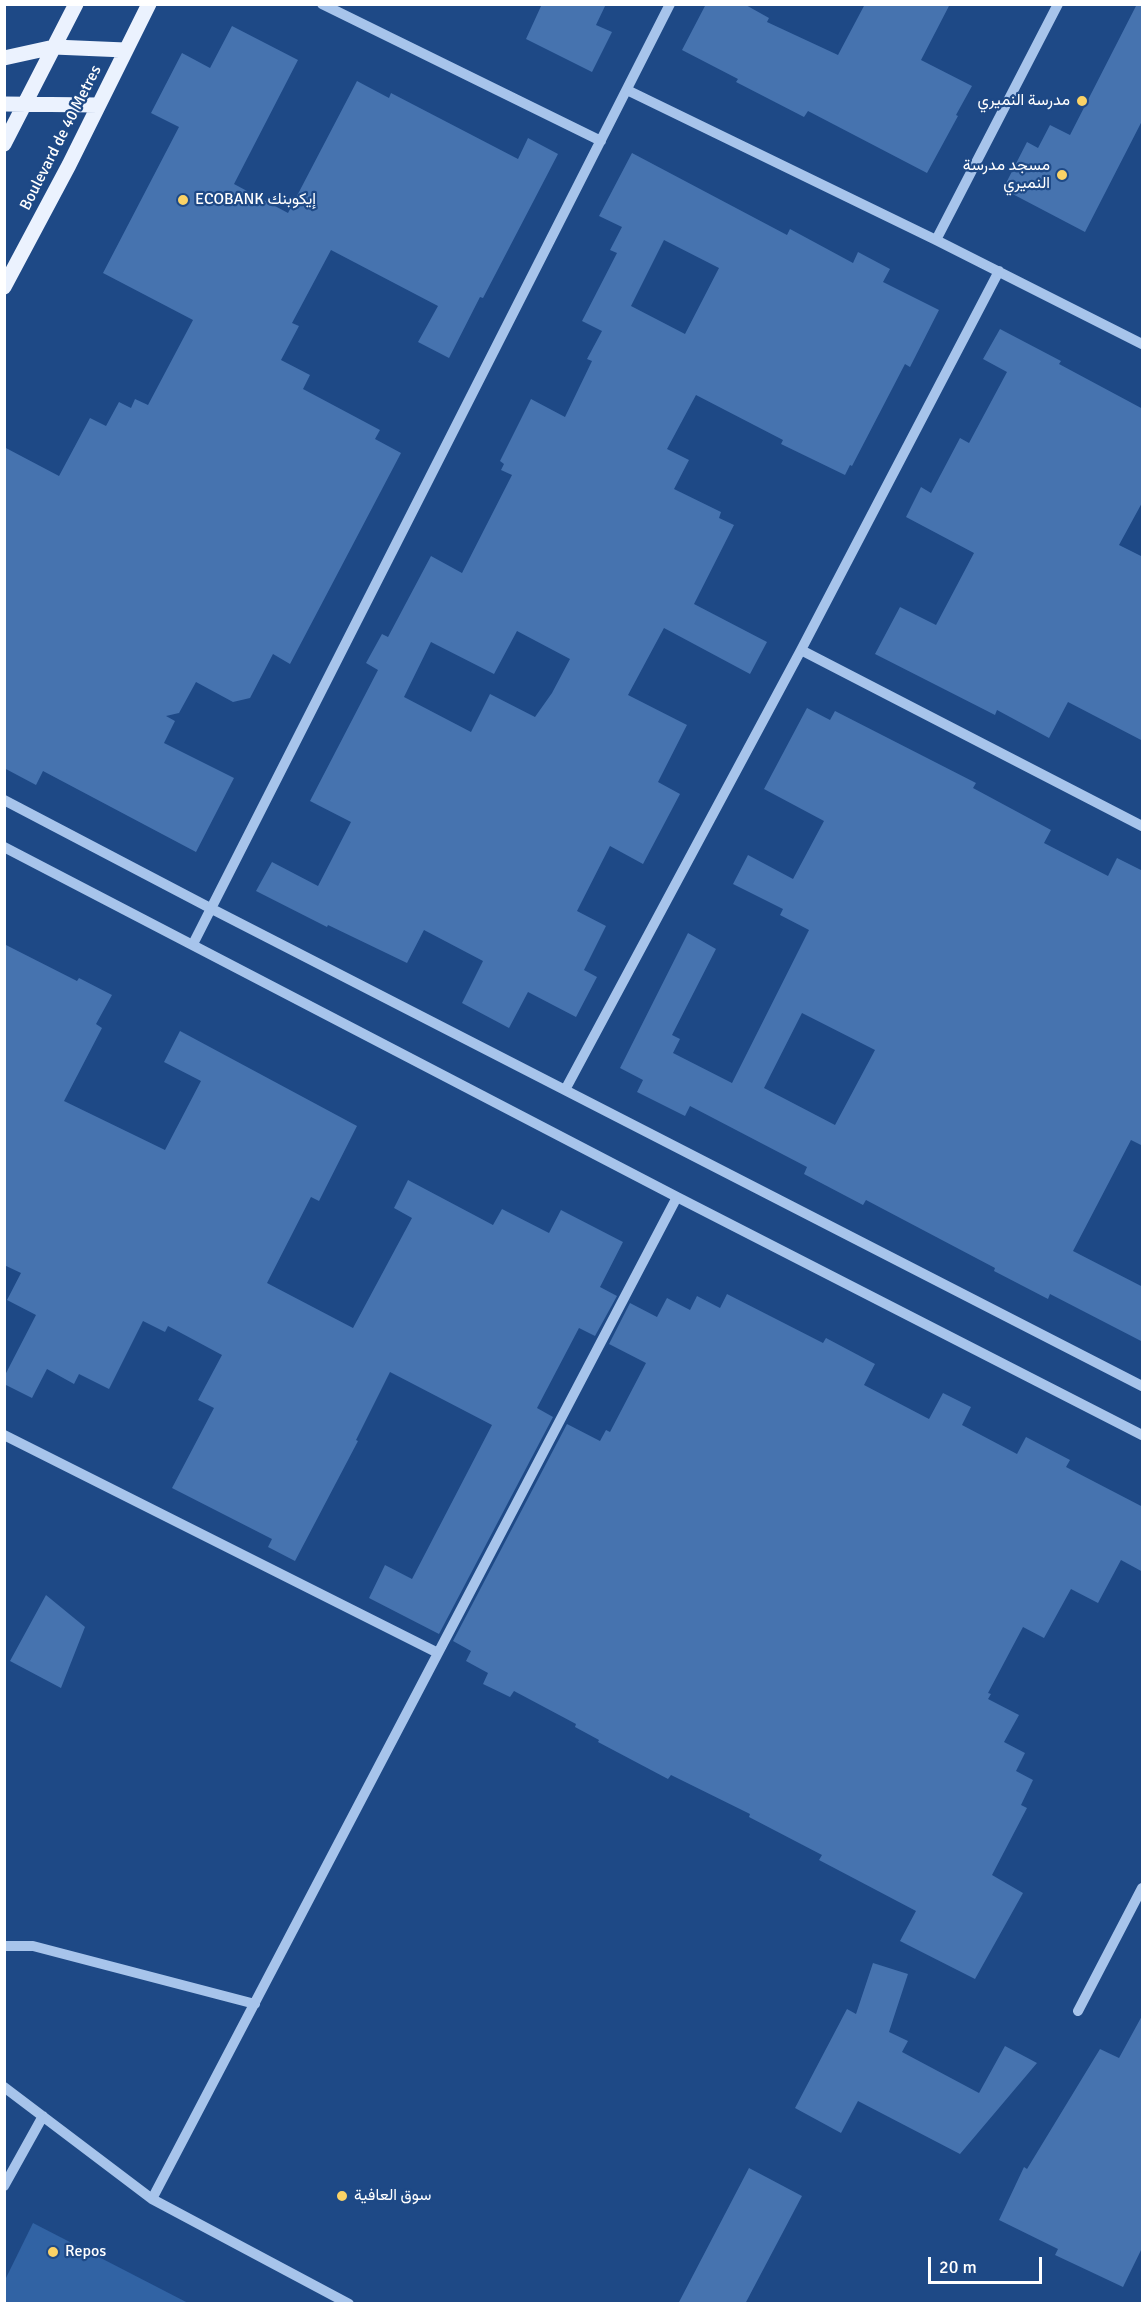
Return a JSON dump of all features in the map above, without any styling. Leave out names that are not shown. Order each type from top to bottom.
[{"type":"main road","points":[[4,144],[76,4]]},
{"type":"main road","name":"Boulevard de 40 Metres","points":[[4,287],[149,4]]},
{"type":"main road","points":[[4,58],[54,47],[125,50]]},
{"type":"main road","points":[[4,104],[98,105]]},
{"type":"street","points":[[322,4],[601,141]]},
{"type":"street","points":[[193,944],[670,4]]},
{"type":"street","points":[[936,240],[1058,4]]},
{"type":"street","points":[[627,90],[999,271],[1143,344]]},
{"type":"street","points":[[565,1090],[801,650],[999,271]]},
{"type":"street","points":[[801,650],[1143,826]]},
{"type":"street","points":[[4,800],[1143,1386]]},
{"type":"street","points":[[4,847],[677,1197],[1143,1435]]},
{"type":"street","points":[[152,2199],[677,1197]]},
{"type":"street","points":[[4,1435],[438,1653]]},
{"type":"street","points":[[1078,2011],[1143,1888]]},
{"type":"street","points":[[4,1946],[33,1946],[255,2004]]},
{"type":"street","points":[[4,2086],[152,2199],[349,2304]]},
{"type":"street","points":[[4,2186],[43,2116]]},
{"type":"shaded area","name":"Repos","points":[[33,2223],[188,2303],[5,2303],[5,2280]]},
{"type":"building","points":[[542,4],[606,4],[596,25],[612,32],[592,72],[526,39]]},
{"type":"building","points":[[706,4],[744,4],[769,18],[767,22],[838,55],[865,4],[950,4],[921,60],[972,86],[927,173],[808,111],[804,117],[736,82],[738,79],[682,50]]},
{"type":"building","points":[[1137,4],[1143,4],[1143,119],[1085,232],[1003,189],[1027,142],[1038,148],[1050,125],[1070,135]]},
{"type":"building","points":[[232,26],[298,60],[234,184],[288,213],[357,81],[389,98],[391,93],[518,159],[528,138],[558,154],[449,358],[418,342],[438,306],[331,250],[292,323],[299,326],[281,360],[310,375],[303,389],[380,430],[375,439],[401,453],[290,664],[273,654],[250,698],[233,702],[196,682],[179,713],[166,716],[175,721],[164,743],[234,778],[196,852],[43,771],[36,785],[4,768],[4,447],[59,476],[90,418],[106,426],[119,402],[131,408],[135,399],[148,405],[193,320],[103,273],[179,127],[151,113],[182,53],[210,68]]},
{"type":"building","points":[[632,153],[787,235],[790,229],[853,263],[858,252],[890,269],[883,282],[939,310],[910,367],[905,364],[852,466],[850,465],[845,475],[781,444],[783,440],[696,395],[667,449],[689,460],[674,489],[721,512],[719,518],[734,525],[694,604],[767,642],[750,674],[664,628],[628,695],[687,725],[658,782],[680,794],[643,864],[610,846],[577,911],[606,926],[584,970],[597,977],[576,1017],[528,992],[509,1028],[462,1003],[483,961],[424,930],[407,963],[328,925],[327,927],[256,891],[272,862],[318,886],[351,822],[310,801],[378,670],[366,663],[382,634],[388,637],[431,556],[462,573],[512,475],[501,470],[504,464],[500,461],[531,399],[565,417],[592,361],[587,359],[602,331],[582,321],[617,253],[610,250],[622,227],[599,216]],"holes":[[[664,240],[719,268],[685,334],[631,306]],[[517,631],[570,659],[552,693],[535,717],[490,694],[471,732],[404,697],[431,642],[494,674]]]},
{"type":"building","points":[[1000,329],[1061,361],[1059,364],[1143,409],[1143,501],[1119,545],[1143,557],[1143,741],[1068,702],[1049,738],[997,710],[995,715],[875,654],[900,607],[936,625],[974,553],[906,517],[921,487],[931,493],[960,438],[969,443],[1007,372],[983,359]]},
{"type":"building","points":[[807,708],[830,720],[835,711],[976,783],[973,788],[1051,830],[1044,843],[1108,876],[1117,858],[1143,871],[1143,1146],[1131,1140],[1073,1251],[1143,1287],[1143,1342],[1050,1294],[1048,1299],[994,1271],[995,1268],[866,1200],[863,1205],[804,1174],[807,1167],[690,1106],[685,1116],[637,1092],[643,1080],[620,1068],[688,933],[716,949],[672,1035],[680,1039],[673,1053],[732,1083],[809,930],[780,915],[783,909],[733,884],[748,855],[793,879],[824,821],[764,789]],"holes":[[[802,1013],[875,1050],[835,1125],[764,1088]]]},
{"type":"building","points":[[4,944],[77,981],[79,978],[112,995],[96,1024],[102,1028],[64,1101],[165,1150],[201,1081],[164,1062],[180,1031],[357,1126],[319,1201],[311,1197],[267,1283],[353,1328],[412,1218],[394,1208],[408,1180],[493,1225],[502,1209],[549,1233],[561,1210],[623,1242],[600,1287],[617,1296],[595,1336],[579,1328],[537,1408],[553,1417],[439,1634],[369,1598],[385,1565],[412,1579],[492,1425],[390,1372],[356,1440],[358,1441],[295,1561],[268,1547],[272,1539],[172,1488],[214,1408],[198,1400],[222,1355],[168,1326],[165,1332],[143,1321],[109,1389],[79,1374],[74,1384],[47,1369],[32,1398],[4,1384],[4,1377],[36,1315],[7,1300],[21,1273],[4,1265]]},
{"type":"building","points":[[727,1294],[823,1343],[826,1338],[875,1364],[864,1385],[929,1419],[943,1393],[971,1407],[962,1425],[1017,1454],[1026,1437],[1070,1460],[1066,1467],[1143,1507],[1143,1572],[1121,1560],[1098,1603],[1071,1589],[1044,1638],[1023,1627],[988,1693],[991,1694],[988,1699],[1019,1715],[1004,1742],[1025,1753],[1016,1771],[1033,1780],[1021,1805],[1027,1808],[992,1875],[1023,1893],[975,1979],[900,1941],[916,1911],[819,1860],[822,1855],[749,1817],[750,1814],[671,1775],[668,1779],[598,1742],[599,1740],[575,1727],[576,1724],[514,1691],[510,1697],[483,1684],[488,1673],[466,1661],[471,1651],[453,1641],[567,1424],[600,1441],[606,1430],[610,1432],[646,1363],[609,1344],[630,1303],[657,1317],[667,1298],[690,1310],[697,1296],[720,1308]]},
{"type":"building","points":[[46,1595],[85,1627],[61,1688],[10,1661]]},
{"type":"building","points":[[873,1963],[908,1974],[889,2032],[908,2041],[902,2052],[979,2093],[1005,2046],[1037,2063],[960,2154],[858,2101],[841,2133],[795,2108],[847,2009],[856,2014]]},
{"type":"building","points":[[1143,2014],[1143,2246],[1123,2287],[1055,2255],[1058,2249],[999,2220],[1024,2167],[1027,2169],[1100,2049],[1119,2058]]},
{"type":"building","points":[[749,2168],[802,2196],[745,2304],[678,2304]]},
{"type":"place","name":"مدرسة النميري","points":[[1082,101]]},
{"type":"place","name":"مسجد مدرسة النميري","points":[[1062,175]]},
{"type":"place","name":"ECOBANK إيكوبنك","points":[[183,200]]},
{"type":"place","name":"سوق العافية","points":[[342,2196]]},
{"type":"place","name":"Repos","points":[[53,2252]]}]
